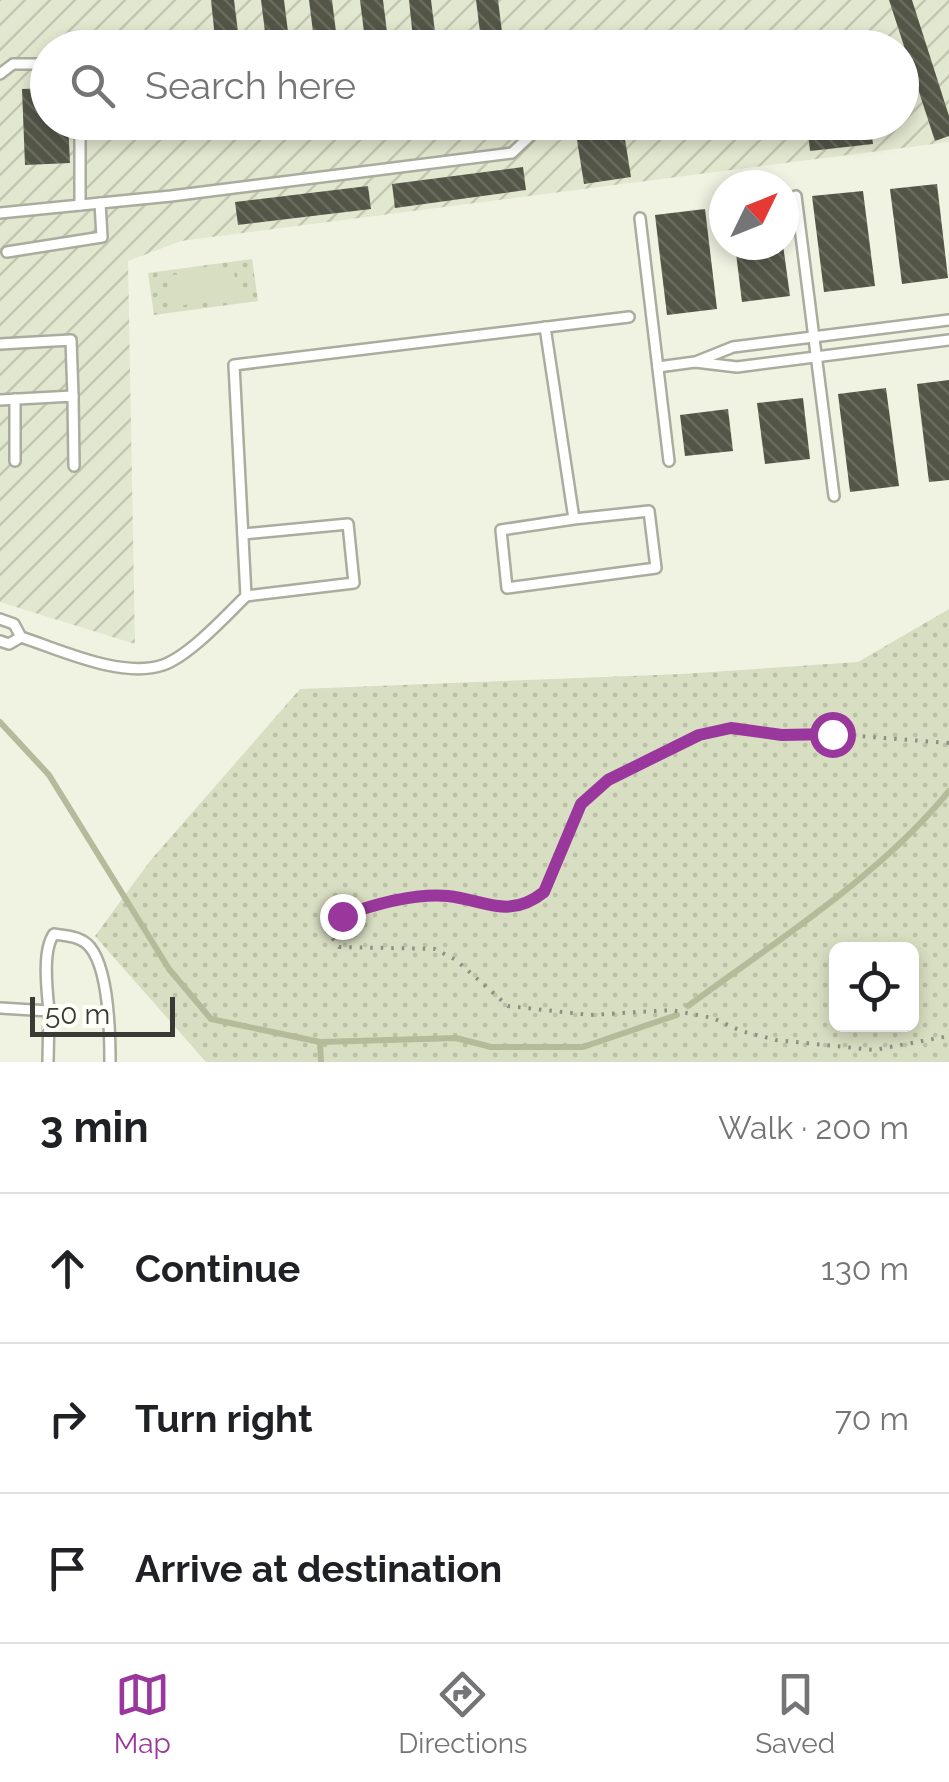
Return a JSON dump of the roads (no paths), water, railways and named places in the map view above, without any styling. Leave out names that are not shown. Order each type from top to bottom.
[{"type":"lane","points":[[0,74],[14,64],[30,64]]},
{"type":"lane","points":[[80,140],[80,205]]},
{"type":"lane","points":[[0,213],[512,153],[526,140]]},
{"type":"lane","points":[[7,252],[102,237],[100,203]]},
{"type":"lane","points":[[640,218],[669,460]]},
{"type":"lane","points":[[799,220],[834,496]]},
{"type":"lane","points":[[246,596],[234,364],[629,316]]},
{"type":"lane","points":[[695,362],[733,347],[949,320]]},
{"type":"lane","points":[[545,328],[574,520]]},
{"type":"lane","points":[[0,344],[71,340],[74,466]]},
{"type":"lane","points":[[658,366],[695,362],[737,367],[949,340]]},
{"type":"lane","points":[[0,400],[72,396]]},
{"type":"lane","points":[[15,399],[15,461]]},
{"type":"lane","points":[[649,511],[656,568],[507,588],[502,530],[574,520],[649,511]]},
{"type":"lane","points":[[0,619],[14,624],[21,637],[127,670],[164,665],[208,633],[246,596],[354,583],[348,524],[243,534]]},
{"type":"lane","points":[[0,642],[8,644],[21,637]]},
{"type":"lane","points":[[48,1062],[45,953],[54,934],[79,938],[90,946],[103,978],[110,1062]]},
{"type":"lane","points":[[0,1008],[49,1011]]},
{"type":"waterway","points":[[0,722],[49,775],[169,969],[211,1019],[320,1042],[456,1038],[491,1047],[583,1047],[677,1015]]},
{"type":"waterway","points":[[688,1006],[859,879],[922,822],[949,791]]},
{"type":"waterway","points":[[320,1042],[321,1062]]}]
